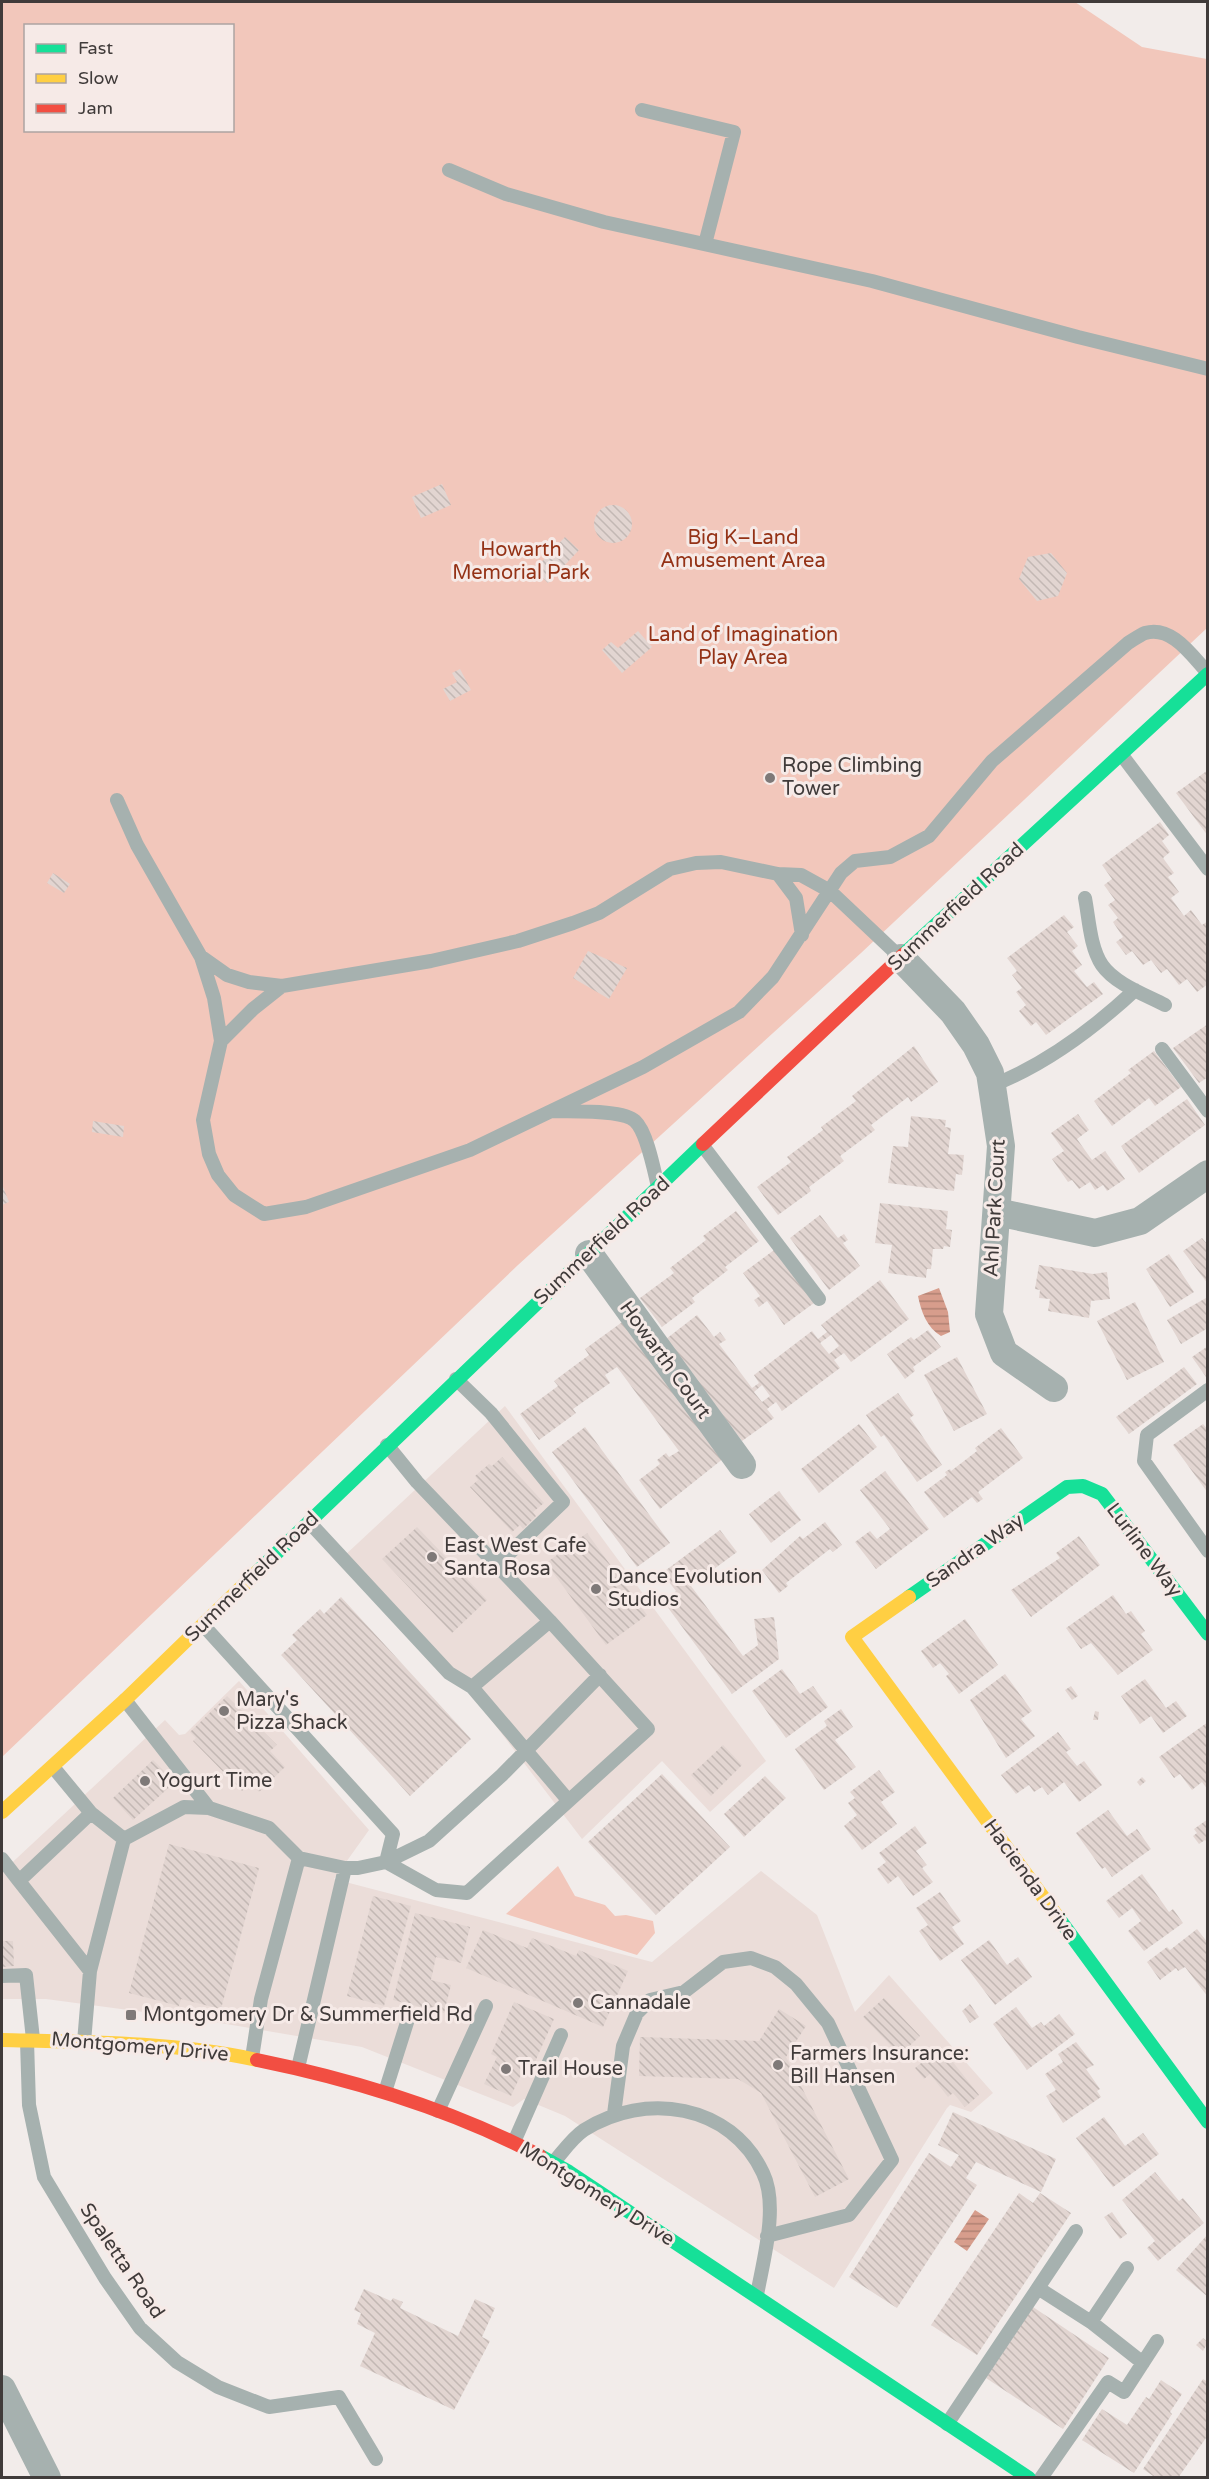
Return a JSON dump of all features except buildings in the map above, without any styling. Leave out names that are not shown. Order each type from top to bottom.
[{"type":"street","name":"Summerfield Road","points":[[2,1812],[125,1700],[456,1379],[901,958],[1208,673]]},
{"type":"street","name":"Ahl Park Court","points":[[901,958],[953,1012],[976,1045],[993,1085],[1001,1146],[989,1314],[1004,1353],[1054,1388]]},
{"type":"street","points":[[997,1212],[1095,1233],[1140,1221],[1208,1174]]},
{"type":"street","name":"Howarth Court","points":[[589,1254],[742,1465]]},
{"type":"street","name":"Sandra Way","points":[[852,1637],[1067,1487],[1083,1486],[1102,1494]]},
{"type":"street","name":"Lurline Way","points":[[1102,1494],[1208,1634]]},
{"type":"street","name":"Hacienda Drive","points":[[852,1637],[1208,2122]]},
{"type":"street","name":"Montgomery Drive","points":[[2,2040],[84,2042],[226,2053],[252,2058],[385,2092],[514,2142],[553,2163],[1029,2478]]},
{"type":"street","points":[[2,2389],[40,2476]]},
{"type":"lane","points":[[642,110],[734,132],[705,244]]},
{"type":"lane","points":[[449,170],[506,194],[604,222],[872,281],[1078,337],[1208,369]]},
{"type":"lane","points":[[117,800],[137,845],[201,957],[216,1005],[221,1041],[203,1120],[209,1154],[218,1175],[234,1195],[264,1214],[306,1207],[470,1150],[643,1067],[739,1012],[773,977],[841,873],[855,861],[890,857],[929,836],[992,761],[1128,643],[1145,633],[1161,632],[1172,637],[1208,673]]},
{"type":"lane","points":[[1121,754],[1208,868]]},
{"type":"lane","points":[[201,957],[227,975],[249,982],[282,986],[449,957],[518,941],[599,913],[670,869],[696,863],[734,863],[778,874],[801,875],[830,891],[901,958]]},
{"type":"lane","points":[[778,874],[796,898],[802,935]]},
{"type":"lane","points":[[1085,898],[1095,950],[1102,966],[1135,990],[1165,1005]]},
{"type":"lane","points":[[221,1041],[253,1009],[282,986]]},
{"type":"lane","points":[[993,1085],[1042,1063],[1096,1024],[1135,990]]},
{"type":"lane","points":[[1162,1049],[1208,1111]]},
{"type":"lane","points":[[550,1111],[620,1115],[636,1121],[659,1188]]},
{"type":"lane","points":[[703,1146],[819,1299]]},
{"type":"lane","points":[[456,1379],[490,1413],[563,1502],[498,1564]]},
{"type":"lane","points":[[1208,1390],[1147,1435],[1144,1461],[1208,1551]]},
{"type":"lane","points":[[386,1862],[436,1890],[468,1893],[648,1729],[498,1564],[417,1482],[387,1445]]},
{"type":"lane","points":[[309,1522],[449,1672],[472,1687],[568,1800]]},
{"type":"lane","points":[[472,1687],[550,1620]]},
{"type":"lane","points":[[203,1624],[393,1834],[386,1862]]},
{"type":"lane","points":[[84,2042],[90,1971],[124,1839],[184,1807],[209,1808],[269,1828],[299,1858],[345,1868],[386,1862],[429,1841],[502,1775],[600,1675]]},
{"type":"lane","points":[[125,1700],[209,1808]]},
{"type":"lane","points":[[53,1767],[91,1813],[124,1839]]},
{"type":"lane","points":[[20,1881],[91,1813]]},
{"type":"lane","points":[[252,2058],[261,1999],[299,1858]]},
{"type":"lane","points":[[2,1859],[90,1971]]},
{"type":"lane","points":[[298,2068],[345,1868]]},
{"type":"lane","points":[[614,2114],[622,2046],[637,2013],[650,2000],[684,1992],[723,1962],[751,1958],[775,1967],[796,1984],[828,2022],[892,2160],[849,2215],[767,2236]]},
{"type":"lane","name":"Spaletta Road","points":[[2,1976],[27,1975],[30,2039],[29,2105],[44,2177],[105,2278],[140,2328],[177,2362],[218,2387],[269,2407],[339,2397],[376,2459]]},
{"type":"lane","points":[[438,2111],[486,2006]]},
{"type":"lane","points":[[385,2092],[409,2016]]},
{"type":"lane","points":[[514,2142],[561,2035]]},
{"type":"lane","points":[[553,2163],[582,2131],[614,2114],[630,2110],[682,2108],[709,2117],[727,2128],[741,2141],[764,2174],[768,2194],[767,2236],[756,2297]]},
{"type":"lane","points":[[947,2424],[1076,2231]]},
{"type":"lane","points":[[1091,2322],[1127,2268]]},
{"type":"lane","points":[[1038,2288],[1091,2322],[1143,2363]]},
{"type":"lane","points":[[1041,2478],[1108,2382],[1124,2392],[1157,2341]]},
{"type":"shaded area","points":[[939,1288],[948,1312],[950,1332],[941,1336],[925,1319],[918,1296]]},
{"type":"shaded area","points":[[505,1406],[766,1761],[710,1812],[662,1761],[582,1839],[463,1683],[343,1557]]},
{"type":"shaded area","points":[[239,1681],[369,1830],[334,1879],[652,1962],[761,1871],[817,1915],[855,2012],[889,1975],[993,2093],[971,2112],[950,2105],[947,2108],[834,2288],[565,2116],[524,2099],[513,2107],[362,2047],[196,2019],[46,1999],[2,1999],[2,1872],[165,1720],[179,1735],[185,1734]]},
{"type":"shaded area","points":[[975,2210],[989,2219],[967,2251],[954,2242]]},
{"type":"green space","name":"Howarth Memorial Park","points":[[2,2],[1075,2],[1142,47],[1207,59],[1207,628],[861,953],[518,1265],[2,1757]]},
{"type":"green space","points":[[558,1866],[575,1896],[605,1905],[615,1916],[626,1915],[653,1921],[655,1933],[637,1955],[506,1914]]},
{"type":"traffic: fast","points":[[904,954],[1208,674]]},
{"type":"traffic: fast","points":[[258,1571],[703,1144]]},
{"type":"traffic: fast","points":[[909,1597],[1067,1487],[1083,1486],[1102,1494],[1208,1634]]},
{"type":"traffic: fast","points":[[1057,1916],[1208,2122]]},
{"type":"traffic: fast","points":[[540,2156],[569,2172],[1029,2478]]},
{"type":"traffic: slow","points":[[2,1812],[125,1700],[258,1571]]},
{"type":"traffic: slow","points":[[909,1597],[852,1637],[1057,1916]]},
{"type":"traffic: slow","points":[[2,2040],[162,2046],[257,2060]]},
{"type":"traffic: jam","points":[[703,1144],[904,954]]},
{"type":"traffic: jam","points":[[257,2060],[330,2077],[402,2098],[472,2124],[540,2156]]},
{"type":"place","name":"Rope Climbing Tower","points":[[770,778]]},
{"type":"place","name":"East West Cafe Santa Rosa","points":[[432,1557]]},
{"type":"place","name":"Dance Evolution Studios","points":[[596,1589]]},
{"type":"place","name":"Mary's Pizza Shack","points":[[224,1711]]},
{"type":"place","name":"Yogurt Time","points":[[145,1781]]},
{"type":"place","name":"Cannadale","points":[[578,2003]]},
{"type":"place","name":"Montgomery Dr & Summerfield Rd","points":[[131,2015]]},
{"type":"place","name":"Farmers Insurance: Bill Hansen","points":[[778,2065]]},
{"type":"place","name":"Trail House","points":[[506,2069]]},
{"type":"park label","name":"Big K–Land Amusement Area","points":[[743,550]]},
{"type":"park label","name":"Land of Imagination Play Area","points":[[743,646]]}]
